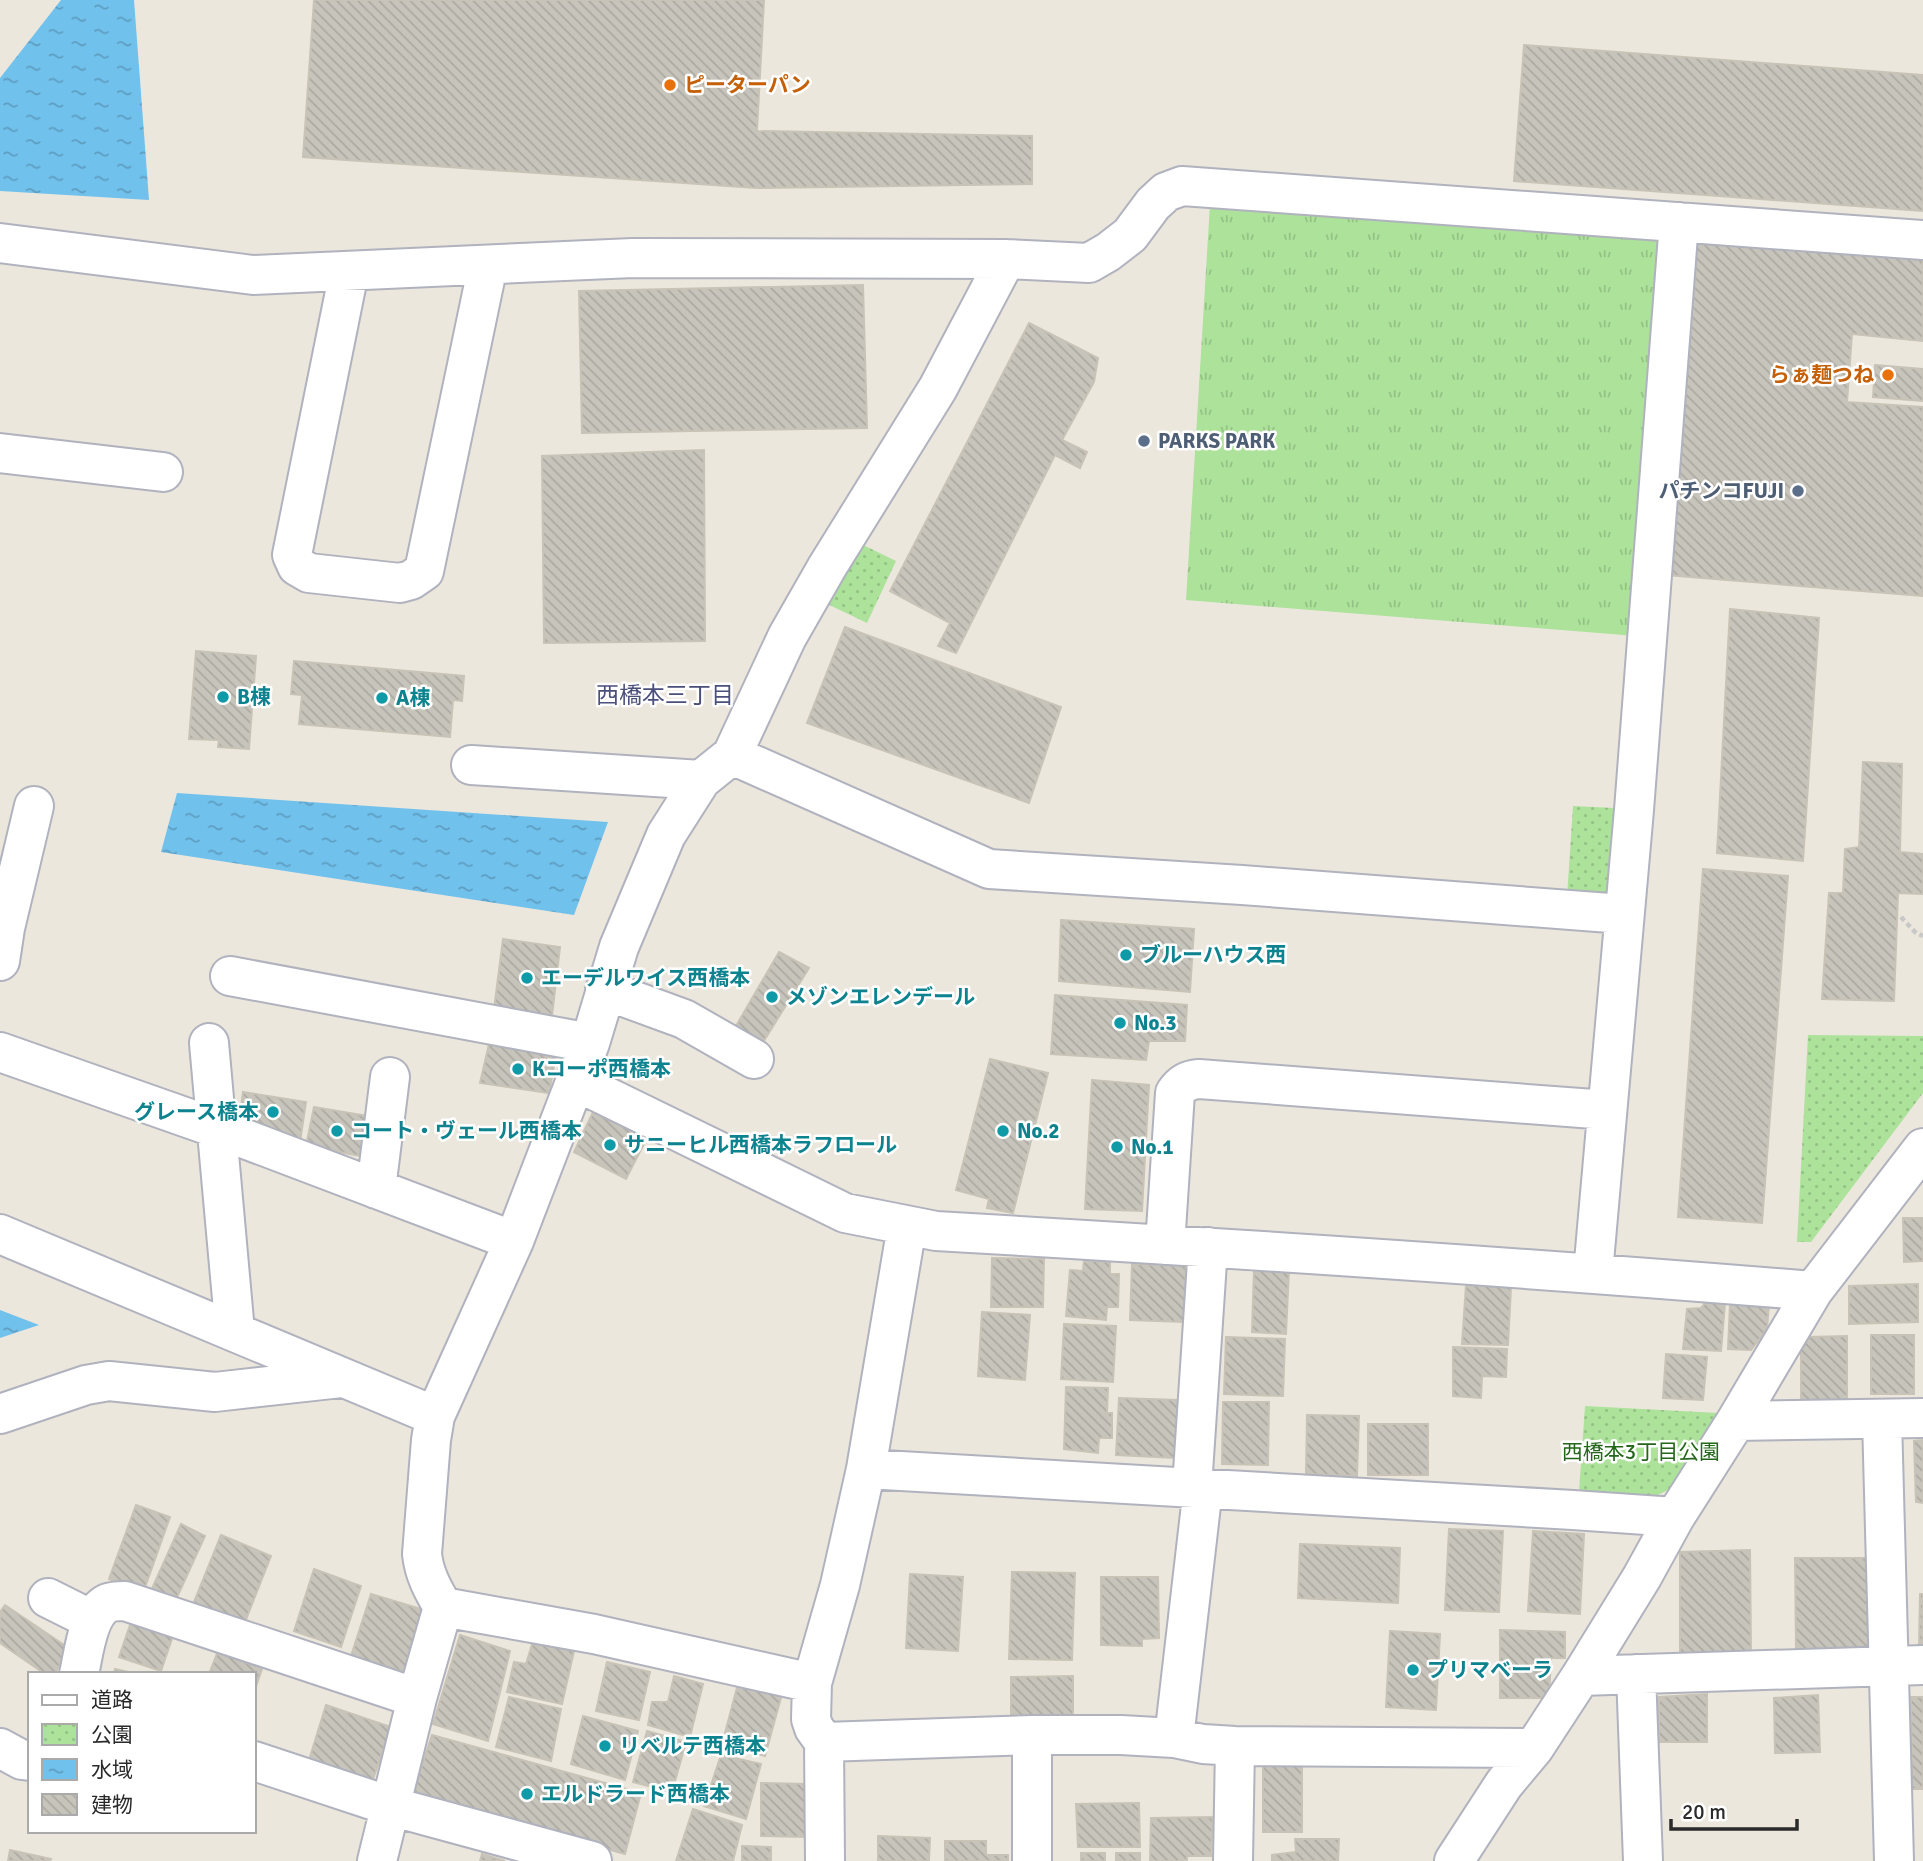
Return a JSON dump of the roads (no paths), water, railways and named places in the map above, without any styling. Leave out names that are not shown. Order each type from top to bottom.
[{"type":"street","points":[[0,243],[253,275],[647,257],[1006,259],[1089,263],[1130,235],[1153,204],[1166,192],[1182,186],[1923,240]]},
{"type":"street","points":[[1593,1273],[1634,810],[1679,222]]},
{"type":"street","points":[[377,1861],[417,1698],[443,1607],[428,1580],[422,1554],[435,1416],[514,1241],[590,1043],[624,936],[666,835],[701,780],[732,755],[787,637],[938,388],[1006,259]]},
{"type":"street","points":[[349,272],[292,555],[297,566],[309,573],[400,583],[411,580],[424,571],[488,265]]},
{"type":"street","points":[[0,453],[163,472]]},
{"type":"street","points":[[732,755],[989,869],[1623,914]]},
{"type":"street","points":[[471,765],[701,780]]},
{"type":"street","points":[[0,961],[5,928],[34,806]]},
{"type":"street","points":[[230,976],[590,1043]]},
{"type":"street","points":[[605,990],[684,1019],[754,1059]]},
{"type":"street","points":[[209,1043],[234,1332]]},
{"type":"street","points":[[0,1052],[216,1128],[514,1241]]},
{"type":"street","points":[[376,1189],[390,1077]]},
{"type":"street","points":[[1164,1245],[1175,1093],[1188,1080],[1606,1110]]},
{"type":"street","points":[[575,1081],[845,1213],[936,1231],[1593,1273],[1813,1291]]},
{"type":"street","points":[[1454,1861],[1504,1784],[1534,1748],[1581,1676],[1813,1291],[1923,1148]]},
{"type":"street","points":[[825,1861],[824,1742],[811,1719],[812,1683],[840,1585],[866,1469],[907,1226]]},
{"type":"street","points":[[0,1234],[435,1416]]},
{"type":"street","points":[[1174,1738],[1198,1488],[1208,1247]]},
{"type":"street","points":[[0,1414],[86,1385],[109,1381],[215,1392],[343,1378]]},
{"type":"street","points":[[1736,1421],[1923,1418]]},
{"type":"street","points":[[1882,1419],[1906,1666],[1894,1861]]},
{"type":"street","points":[[866,1469],[1675,1517]]},
{"type":"street","points":[[48,1598],[92,1620]]},
{"type":"street","points":[[79,1672],[92,1620],[100,1608],[110,1602],[125,1601],[417,1698]]},
{"type":"street","points":[[443,1607],[594,1634],[812,1683]]},
{"type":"street","points":[[1581,1676],[1906,1666]]},
{"type":"street","points":[[1636,1674],[1643,1861]]},
{"type":"street","points":[[1032,1735],[1032,1861]]},
{"type":"street","points":[[824,1742],[1121,1735],[1174,1738],[1203,1744],[1235,1746],[1534,1748]]},
{"type":"street","points":[[1233,1861],[1235,1746]]},
{"type":"street","points":[[0,1748],[28,1761]]},
{"type":"street","points":[[256,1762],[390,1806],[592,1861]]},
{"type":"water","points":[[61,0],[134,0],[149,200],[0,191],[0,78]]},
{"type":"water","points":[[177,793],[608,822],[574,915],[161,852]]},
{"type":"water","points":[[0,1310],[39,1325],[0,1338]]},
{"type":"place","name":"ピーターパン","points":[[670,85]]},
{"type":"place","name":"らぁ麺つね","points":[[1888,375]]},
{"type":"place","name":"PARKS PARK","points":[[1144,441]]},
{"type":"place","name":"パチンコFUJI","points":[[1798,491]]},
{"type":"place","name":"B棟","points":[[223,697]]},
{"type":"place","name":"A棟","points":[[382,698]]},
{"type":"place","name":"ブルーハウス西","points":[[1126,955]]},
{"type":"place","name":"エーデルワイス西橋本","points":[[527,978]]},
{"type":"place","name":"メゾンエレンデール","points":[[772,997]]},
{"type":"place","name":"No.3","points":[[1120,1023]]},
{"type":"place","name":"Kコーポ西橋本","points":[[518,1069]]},
{"type":"place","name":"グレース橋本","points":[[273,1112]]},
{"type":"place","name":"コート・ヴェール西橋本","points":[[337,1131]]},
{"type":"place","name":"No.2","points":[[1003,1131]]},
{"type":"place","name":"サニーヒル西橋本ラフロール","points":[[610,1145]]},
{"type":"place","name":"No.1","points":[[1117,1147]]},
{"type":"place","name":"プリマベーラ","points":[[1413,1670]]},
{"type":"place","name":"リベルテ西橋本","points":[[605,1746]]},
{"type":"place","name":"エルドラード西橋本","points":[[527,1794]]},
{"type":"district","name":"西橋本三丁目","points":[[665,695]]},
{"type":"park label","name":"西橋本3丁目公園","points":[[1641,1452]]}]
